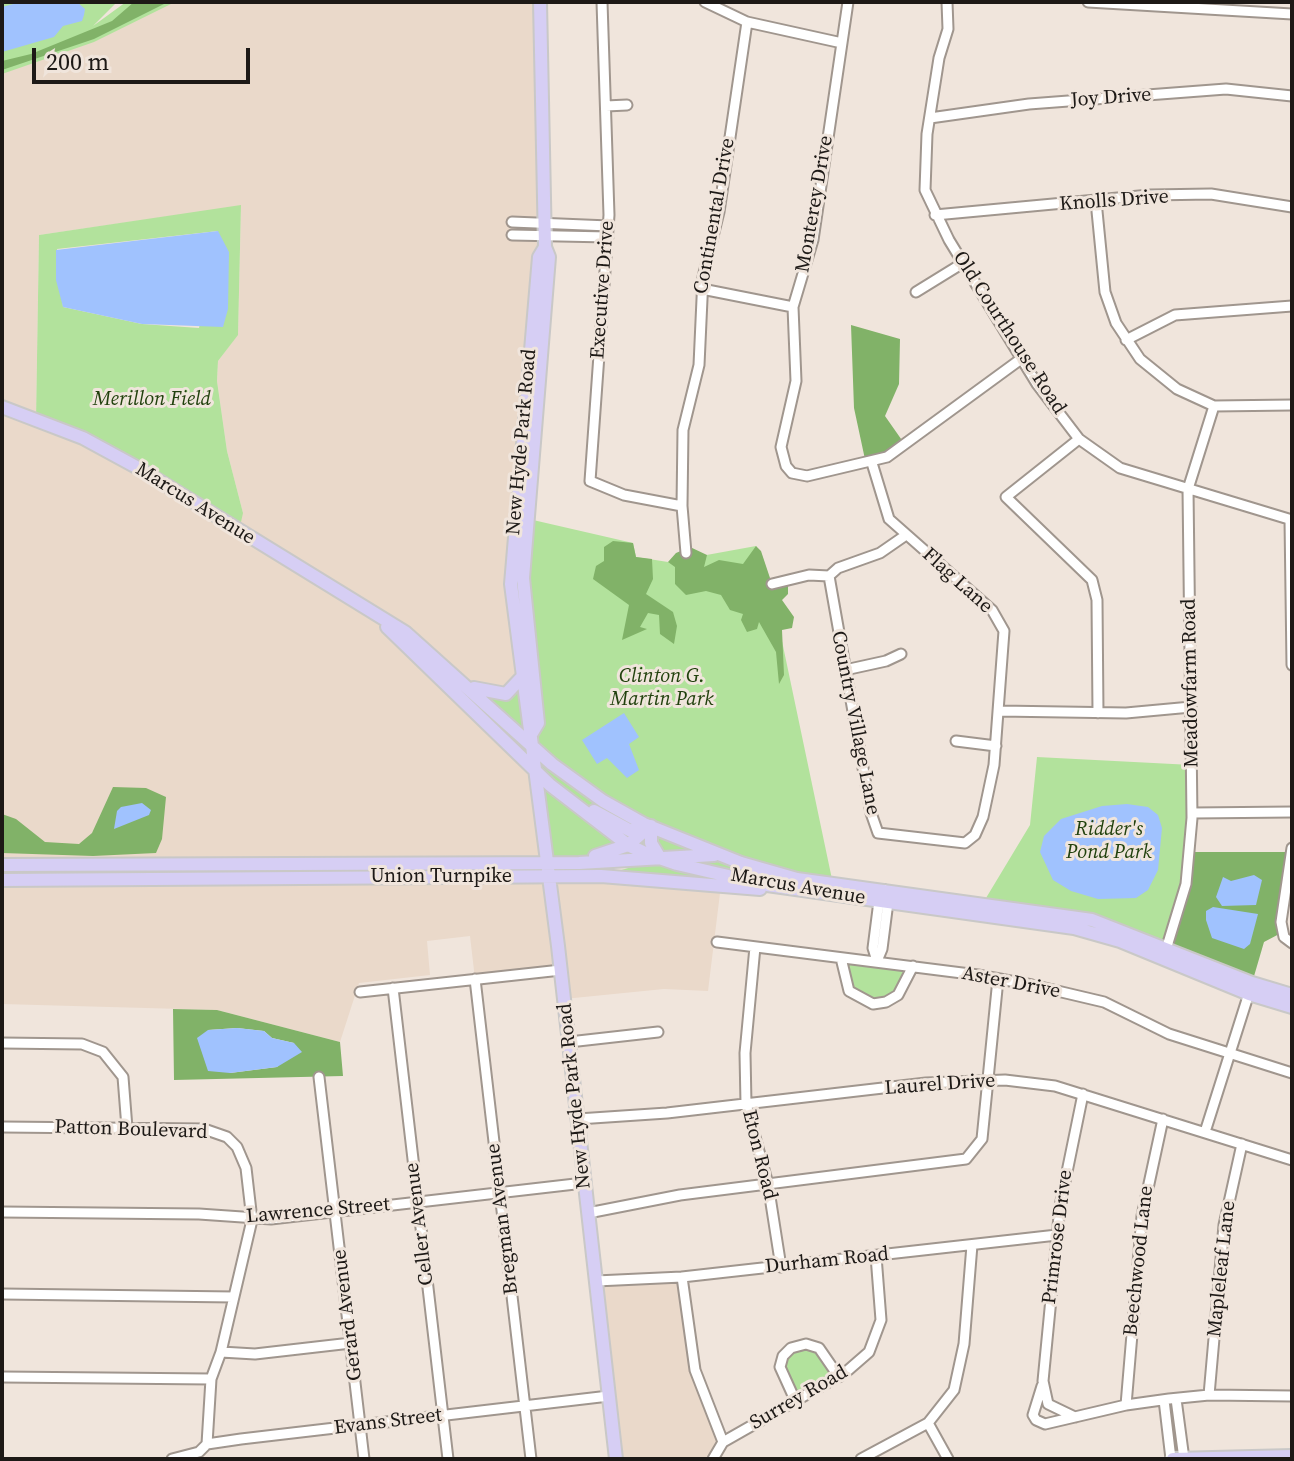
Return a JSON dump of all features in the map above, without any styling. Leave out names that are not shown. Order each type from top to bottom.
[{"type":"main road","name":"New Hyde Park Road","points":[[533,739],[538,723],[523,578],[549,257],[540,2]]},
{"type":"main road","name":"New Hyde Park Road","points":[[546,235],[539,257],[511,567],[527,724],[533,739],[561,970],[616,1459]]},
{"type":"main road","name":"Marcus Avenue","points":[[2,407],[83,438],[140,469],[379,619],[405,632],[533,739],[584,788],[647,825],[720,855],[797,879],[884,898]]},
{"type":"main road","name":"Marcus Avenue","points":[[379,619],[537,773],[628,845],[660,858],[767,885],[1071,915],[1102,922],[1164,954],[1292,1007]]},
{"type":"main road","points":[[467,684],[481,691],[506,694],[522,677]]},
{"type":"main road","points":[[495,731],[515,743],[533,739]]},
{"type":"main road","points":[[559,792],[628,830],[635,831],[647,825]]},
{"type":"main road","points":[[567,863],[628,845],[647,825]]},
{"type":"main road","points":[[627,877],[633,869],[660,858],[651,843],[647,825]]},
{"type":"main road","name":"Union Turnpike","points":[[2,880],[549,869],[567,863],[720,855]]},
{"type":"main road","name":"Union Turnpike","points":[[2,865],[549,869],[884,898]]},
{"type":"main road","name":"Marcus Avenue","points":[[1251,989],[1292,995]]},
{"type":"main road","points":[[1172,1459],[1292,1456]]},
{"type":"street","name":"Executive Drive","points":[[602,2],[608,232],[590,481],[595,486],[624,495],[682,506]]},
{"type":"street","points":[[705,2],[747,22],[842,43]]},
{"type":"street","name":"Monterey Drive","points":[[792,473],[782,458],[781,447],[796,381],[793,307],[815,229],[848,2]]},
{"type":"street","name":"Old Courthouse Road","points":[[947,2],[948,29],[939,58],[930,118],[925,190],[935,215],[1021,359],[1079,439],[1120,468],[1291,520]]},
{"type":"street","points":[[1088,2],[1292,14]]},
{"type":"street","name":"Continental Drive","points":[[686,553],[682,506],[683,430],[699,365],[702,289],[719,212],[747,22]]},
{"type":"street","name":"Joy Drive","points":[[930,118],[1029,104],[1226,89],[1292,96]]},
{"type":"street","points":[[606,106],[627,105]]},
{"type":"street","name":"Knolls Drive","points":[[935,215],[1211,194],[1292,207]]},
{"type":"street","points":[[1096,201],[1105,292],[1126,340],[1156,374],[1214,406],[1292,405]]},
{"type":"street","points":[[512,222],[546,235]]},
{"type":"street","points":[[512,235],[608,232]]},
{"type":"street","points":[[916,292],[963,263]]},
{"type":"street","points":[[702,289],[793,307]]},
{"type":"street","points":[[1126,340],[1175,315],[1292,306]]},
{"type":"street","points":[[784,482],[792,473],[807,476],[872,463],[898,452],[1021,359]]},
{"type":"street","name":"Meadowfarm Road","points":[[1164,954],[1186,884],[1193,813],[1188,489],[1214,406]]},
{"type":"street","points":[[1079,439],[1006,497],[1092,580],[1097,600],[1098,713]]},
{"type":"street","name":"Flag Lane","points":[[872,463],[886,514],[1000,621],[1005,644],[1000,711]]},
{"type":"street","points":[[1291,520],[1292,665]]},
{"type":"street","points":[[772,584],[818,573],[829,576],[838,568],[880,553],[906,535]]},
{"type":"street","name":"Country Village Lane","points":[[829,576],[871,813],[878,833],[960,844],[971,840],[989,794],[1000,711]]},
{"type":"street","points":[[845,670],[886,661],[901,654]]},
{"type":"street","points":[[1000,711],[1098,713],[1191,707]]},
{"type":"street","points":[[956,741],[996,746]]},
{"type":"street","points":[[1193,813],[1292,812]]},
{"type":"street","points":[[1292,848],[1283,932],[1292,943]]},
{"type":"street","points":[[175,864],[175,878]]},
{"type":"street","points":[[877,961],[873,948],[884,898]]},
{"type":"street","name":"Aster Drive","points":[[717,942],[998,979],[1104,1002],[1169,1034],[1292,1073]]},
{"type":"street","name":"Eton Road","points":[[755,947],[745,1053],[746,1104],[768,1184],[781,1267]]},
{"type":"street","points":[[841,958],[849,991],[873,1004],[886,1002],[898,995],[913,966]]},
{"type":"street","points":[[360,992],[561,970]]},
{"type":"street","name":"Bregman Avenue","points":[[475,979],[531,1459]]},
{"type":"street","points":[[588,1213],[680,1195],[966,1159],[982,1139],[998,979]]},
{"type":"street","name":"Celler Avenue","points":[[393,988],[448,1459]]},
{"type":"street","points":[[1205,1132],[1251,989]]},
{"type":"street","points":[[569,1042],[658,1032]]},
{"type":"street","points":[[2,1043],[82,1044],[103,1052],[123,1077],[127,1128]]},
{"type":"street","name":"Gerard Avenue","points":[[319,1077],[364,1459]]},
{"type":"street","name":"Laurel Drive","points":[[578,1119],[926,1083],[988,1080],[1034,1082],[1083,1094],[1292,1160]]},
{"type":"street","name":"Primrose Drive","points":[[1083,1094],[1068,1157],[1043,1381],[1034,1411],[1036,1420],[1045,1424],[1126,1405],[1209,1395],[1292,1395]]},
{"type":"street","name":"Beechwood Lane","points":[[1126,1405],[1142,1216],[1163,1119]]},
{"type":"street","name":"Patton Boulevard","points":[[2,1127],[204,1129],[227,1137],[239,1150],[246,1168],[252,1220],[221,1352],[211,1379],[207,1444]]},
{"type":"street","name":"Mapleleaf Lane","points":[[1209,1395],[1224,1225],[1242,1144]]},
{"type":"street","name":"Lawrence Street","points":[[2,1212],[199,1214],[252,1220],[584,1183]]},
{"type":"street","name":"Durham Road","points":[[596,1281],[682,1277],[1057,1235]]},
{"type":"street","points":[[861,1459],[928,1423],[949,1398],[960,1374],[972,1245]]},
{"type":"street","name":"Surrey Road","points":[[723,1442],[839,1377],[861,1361],[880,1328],[876,1256]]},
{"type":"street","points":[[682,1277],[695,1370],[723,1442],[713,1459]]},
{"type":"street","points":[[2,1294],[234,1297]]},
{"type":"street","points":[[221,1352],[255,1354],[351,1343]]},
{"type":"street","points":[[795,1400],[780,1367],[783,1356],[791,1348],[806,1344],[819,1348],[839,1377]]},
{"type":"street","points":[[2,1377],[211,1379]]},
{"type":"street","points":[[1043,1381],[1048,1404],[1075,1417]]},
{"type":"street","name":"Evans Street","points":[[172,1459],[199,1452],[207,1444],[609,1396]]},
{"type":"street","points":[[1176,1399],[1184,1458]]},
{"type":"street","points":[[1164,1400],[1172,1459]]},
{"type":"street","points":[[928,1423],[948,1459]]},
{"type":"shaded area","points":[[138,2],[540,2],[546,236],[517,686],[481,691],[405,632],[537,773],[548,863],[2,865],[2,68],[87,32]],"holes":[[[241,206],[238,334],[218,361],[217,381],[227,451],[243,513],[36,420],[39,235]]]},
{"type":"shaded area","points":[[549,876],[721,885],[708,991],[664,989],[564,999],[561,970],[475,979],[470,936],[427,941],[430,975],[359,983],[340,1042],[217,1010],[2,1004],[2,880]]},
{"type":"shaded area","points":[[682,1277],[689,1341],[723,1442],[713,1459],[616,1459],[596,1281]]},
{"type":"green space","points":[[2,2],[117,2],[93,26],[126,2],[175,2],[94,42],[2,74]]},
{"type":"green space","points":[[134,2],[168,2],[94,39],[2,70],[2,61],[31,54],[112,21]]},
{"type":"green space","name":"Merillon Field","points":[[241,205],[238,335],[218,361],[217,381],[227,451],[243,513],[239,531],[140,469],[36,420],[39,235]],"holes":[[[218,231],[199,328],[142,324],[63,307],[57,249]]]},
{"type":"green space","points":[[851,325],[900,339],[899,384],[885,416],[906,446],[866,464],[854,408]]},
{"type":"green space","name":"Clinton G. Martin Park","points":[[520,517],[633,543],[636,557],[668,562],[756,546],[770,584],[833,884],[804,886],[601,876],[655,860],[548,863],[537,773],[487,723],[476,701],[481,691],[517,686]]},
{"type":"green space","points":[[613,541],[633,543],[636,557],[652,559],[653,579],[646,594],[673,612],[677,626],[674,644],[660,634],[659,615],[648,613],[640,627],[647,629],[622,640],[629,605],[593,579],[596,566],[604,561],[604,547]]},
{"type":"green space","points":[[756,546],[761,551],[774,590],[782,584],[788,585],[788,594],[782,600],[794,617],[792,628],[782,630],[784,675],[779,684],[776,652],[759,622],[757,629],[747,632],[741,620],[743,614],[730,610],[721,595],[706,591],[686,595],[675,584],[675,567],[668,562],[676,553],[690,547],[707,555],[704,567],[719,560],[743,564]]},
{"type":"green space","name":"Ridder's Pond Park","points":[[1037,757],[1192,765],[1186,884],[1166,948],[1111,926],[983,903],[1030,825]]},
{"type":"green space","points":[[113,787],[146,788],[166,797],[162,839],[156,853],[93,856],[2,853],[2,814],[16,819],[45,842],[79,844],[92,833]]},
{"type":"green space","points":[[1190,852],[1292,852],[1283,932],[1264,942],[1252,983],[1166,948]]},
{"type":"green space","points":[[879,901],[888,902],[877,961]]},
{"type":"green space","points":[[841,958],[913,966],[906,985],[886,1002],[856,998]]},
{"type":"green space","points":[[173,1009],[217,1010],[340,1042],[343,1076],[174,1080]],"holes":[[[237,1028],[264,1031],[272,1038],[294,1043],[277,1067],[230,1073],[208,1030]]]},
{"type":"green space","points":[[816,1346],[839,1377],[795,1400],[781,1376],[786,1352]]},
{"type":"water","points":[[21,2],[77,2],[85,9],[82,21],[63,26],[54,37],[2,52],[2,7]]},
{"type":"water","points":[[218,231],[229,252],[228,309],[223,327],[142,324],[63,307],[56,280],[56,250]]},
{"type":"water","points":[[624,713],[639,737],[629,744],[639,770],[627,778],[607,758],[597,764],[582,740]]},
{"type":"water","points":[[142,803],[151,810],[149,815],[114,829],[117,811],[121,807]]},
{"type":"water","points":[[1127,804],[1148,807],[1158,815],[1162,828],[1158,870],[1148,890],[1136,898],[1098,899],[1071,891],[1053,880],[1040,852],[1044,836],[1061,819],[1102,806]]},
{"type":"water","points":[[1254,875],[1262,880],[1256,905],[1222,906],[1216,897],[1223,877],[1231,881]]},
{"type":"water","points":[[1213,907],[1258,914],[1250,944],[1244,949],[1212,938],[1206,911]]},
{"type":"water","points":[[237,1028],[264,1031],[272,1038],[294,1043],[302,1052],[277,1067],[230,1073],[208,1071],[197,1038],[208,1030]]}]
